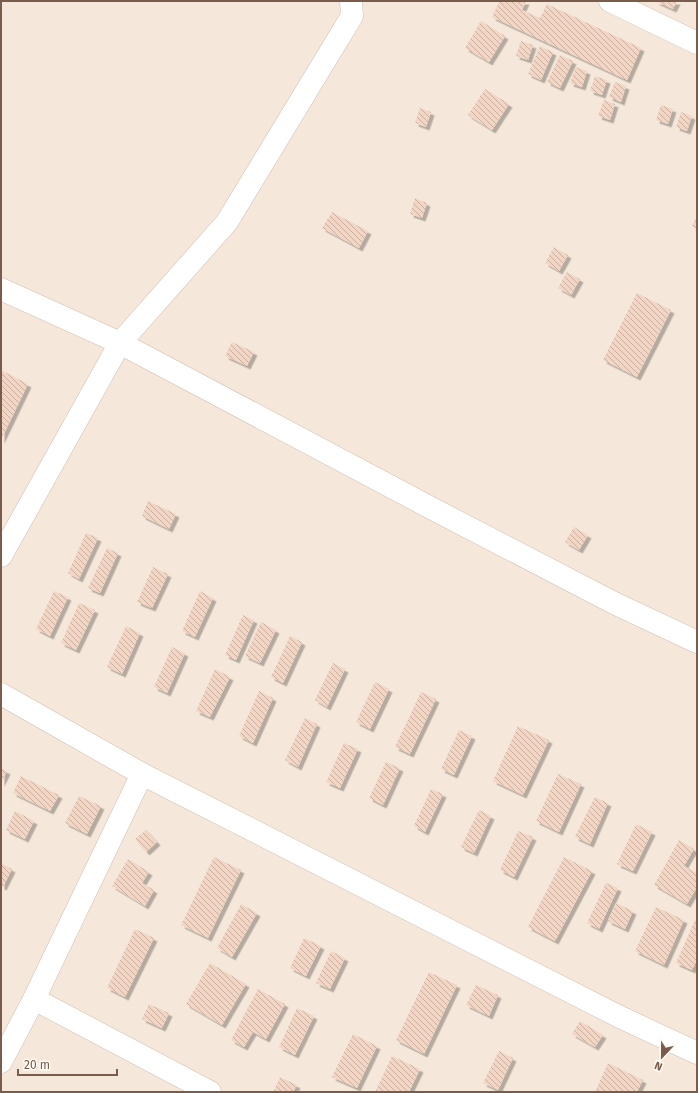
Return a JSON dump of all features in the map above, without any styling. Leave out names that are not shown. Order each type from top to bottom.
[{"type":"street","points":[[1,556],[120,342],[227,222],[352,16],[351,1]]},
{"type":"street","points":[[610,1],[697,43]]},
{"type":"street","points":[[1,289],[120,342],[433,509],[614,603],[697,642]]},
{"type":"street","points":[[1,694],[142,774],[606,1010],[697,1053]]},
{"type":"street","points":[[1,1062],[34,999],[142,774]]},
{"type":"street","points":[[34,999],[210,1092]]},
{"type":"shaded area","points":[[1,1],[697,1],[697,1092],[1,1092]]},
{"type":"building","points":[[496,1],[526,1],[522,10],[540,18],[547,4],[641,48],[627,80],[492,17],[499,2]]},
{"type":"building","points":[[655,1],[677,1],[673,9]]},
{"type":"building","points":[[481,21],[505,36],[489,62],[465,48]]},
{"type":"building","points":[[521,41],[533,45],[528,60],[516,56]]},
{"type":"building","points":[[540,46],[553,52],[541,80],[528,74]]},
{"type":"building","points":[[560,55],[573,61],[560,88],[547,82]]},
{"type":"building","points":[[576,67],[587,71],[582,87],[570,83]]},
{"type":"building","points":[[595,76],[607,80],[602,95],[590,91]]},
{"type":"building","points":[[615,82],[626,86],[621,102],[609,97]]},
{"type":"building","points":[[485,89],[509,104],[492,130],[468,115]]},
{"type":"building","points":[[604,100],[615,104],[610,120],[598,116]]},
{"type":"building","points":[[661,105],[673,109],[668,124],[656,120]]},
{"type":"building","points":[[420,108],[431,112],[426,127],[415,123]]},
{"type":"building","points":[[681,112],[692,116],[687,131],[676,127]]},
{"type":"building","points":[[415,198],[427,203],[422,218],[410,214]]},
{"type":"building","points":[[332,212],[368,231],[359,248],[322,228]]},
{"type":"building","points":[[697,216],[697,229],[692,226]]},
{"type":"building","points":[[554,247],[568,255],[559,271],[545,263]]},
{"type":"building","points":[[567,272],[580,279],[571,295],[558,288]]},
{"type":"building","points":[[637,293],[671,310],[637,377],[603,360]]},
{"type":"building","points":[[232,342],[254,352],[247,366],[225,356]]},
{"type":"building","points":[[1,370],[28,384],[1,440]]},
{"type":"building","points":[[148,501],[176,514],[169,529],[142,516]]},
{"type":"building","points":[[574,527],[588,535],[579,550],[565,542]]},
{"type":"building","points":[[86,533],[98,538],[79,579],[68,573]]},
{"type":"building","points":[[107,548],[118,553],[100,593],[88,588]]},
{"type":"building","points":[[153,567],[168,574],[152,608],[137,602]]},
{"type":"building","points":[[54,591],[68,597],[50,636],[36,629]]},
{"type":"building","points":[[200,591],[213,598],[195,637],[182,631]]},
{"type":"building","points":[[79,603],[95,610],[76,650],[61,643]]},
{"type":"building","points":[[243,615],[254,620],[236,660],[225,655]]},
{"type":"building","points":[[261,622],[276,630],[260,663],[245,656]]},
{"type":"building","points":[[126,626],[140,633],[122,674],[107,667]]},
{"type":"building","points":[[290,636],[302,642],[283,683],[271,677]]},
{"type":"building","points":[[172,647],[185,653],[167,693],[154,687]]},
{"type":"building","points":[[333,663],[345,669],[327,707],[315,700]]},
{"type":"building","points":[[215,669],[230,677],[210,717],[196,711]]},
{"type":"building","points":[[375,682],[389,689],[370,729],[356,722]]},
{"type":"building","points":[[259,691],[273,698],[253,743],[239,736]]},
{"type":"building","points":[[421,692],[436,699],[410,754],[395,747]]},
{"type":"building","points":[[305,718],[317,724],[298,767],[285,760]]},
{"type":"building","points":[[518,726],[549,740],[523,795],[493,781]]},
{"type":"building","points":[[459,730],[472,736],[454,775],[441,769]]},
{"type":"building","points":[[344,743],[358,749],[340,788],[326,782]]},
{"type":"building","points":[[386,762],[400,768],[383,805],[369,798]]},
{"type":"building","points":[[1,768],[7,771],[1,783]]},
{"type":"building","points":[[558,774],[581,784],[559,832],[536,821]]},
{"type":"building","points":[[21,776],[59,795],[50,811],[13,793]]},
{"type":"building","points":[[431,789],[443,794],[425,832],[414,826]]},
{"type":"building","points":[[79,796],[101,806],[87,834],[65,823]]},
{"type":"building","points":[[595,797],[608,803],[590,844],[575,837]]},
{"type":"building","points":[[479,810],[491,816],[474,853],[461,847]]},
{"type":"building","points":[[15,811],[34,821],[25,839],[6,830]]},
{"type":"building","points":[[636,824],[652,832],[633,871],[617,864]]},
{"type":"building","points":[[146,830],[157,842],[146,852],[135,839]]},
{"type":"building","points":[[518,831],[533,837],[514,877],[500,870]]},
{"type":"building","points":[[679,840],[694,849],[684,866],[697,873],[697,887],[687,904],[654,885]]},
{"type":"building","points":[[214,857],[241,870],[208,938],[181,925]]},
{"type":"building","points":[[564,857],[592,871],[555,941],[528,927]]},
{"type":"building","points":[[128,859],[149,872],[142,883],[154,890],[145,906],[112,886]]},
{"type":"building","points":[[1,863],[12,869],[3,887],[1,886]]},
{"type":"building","points":[[606,883],[618,888],[599,929],[587,923]]},
{"type":"building","points":[[616,903],[633,911],[625,929],[608,921]]},
{"type":"building","points":[[241,904],[257,913],[232,957],[217,948]]},
{"type":"building","points":[[656,907],[684,920],[664,965],[635,951]]},
{"type":"building","points":[[695,920],[697,921],[697,960],[692,970],[676,963]]},
{"type":"building","points":[[135,929],[154,938],[125,997],[107,988]]},
{"type":"building","points":[[304,938],[321,946],[306,976],[290,968]]},
{"type":"building","points":[[331,951],[345,958],[330,989],[316,983]]},
{"type":"building","points":[[210,963],[246,984],[222,1025],[186,1004]]},
{"type":"building","points":[[429,972],[457,985],[424,1054],[396,1040]]},
{"type":"building","points":[[476,985],[498,995],[489,1016],[466,1005]]},
{"type":"building","points":[[258,989],[285,1004],[266,1039],[253,1032],[244,1047],[231,1040]]},
{"type":"building","points":[[149,1004],[169,1013],[162,1028],[142,1019]]},
{"type":"building","points":[[297,1008],[314,1016],[295,1055],[279,1047]]},
{"type":"building","points":[[580,1021],[603,1035],[595,1047],[572,1034]]},
{"type":"building","points":[[353,1034],[377,1046],[357,1088],[332,1077]]},
{"type":"building","points":[[499,1051],[513,1058],[498,1090],[483,1083]]},
{"type":"building","points":[[392,1056],[420,1069],[409,1092],[375,1092]]},
{"type":"building","points":[[608,1063],[643,1080],[637,1092],[595,1092]]},
{"type":"building","points":[[280,1077],[297,1085],[293,1092],[273,1092]]}]
